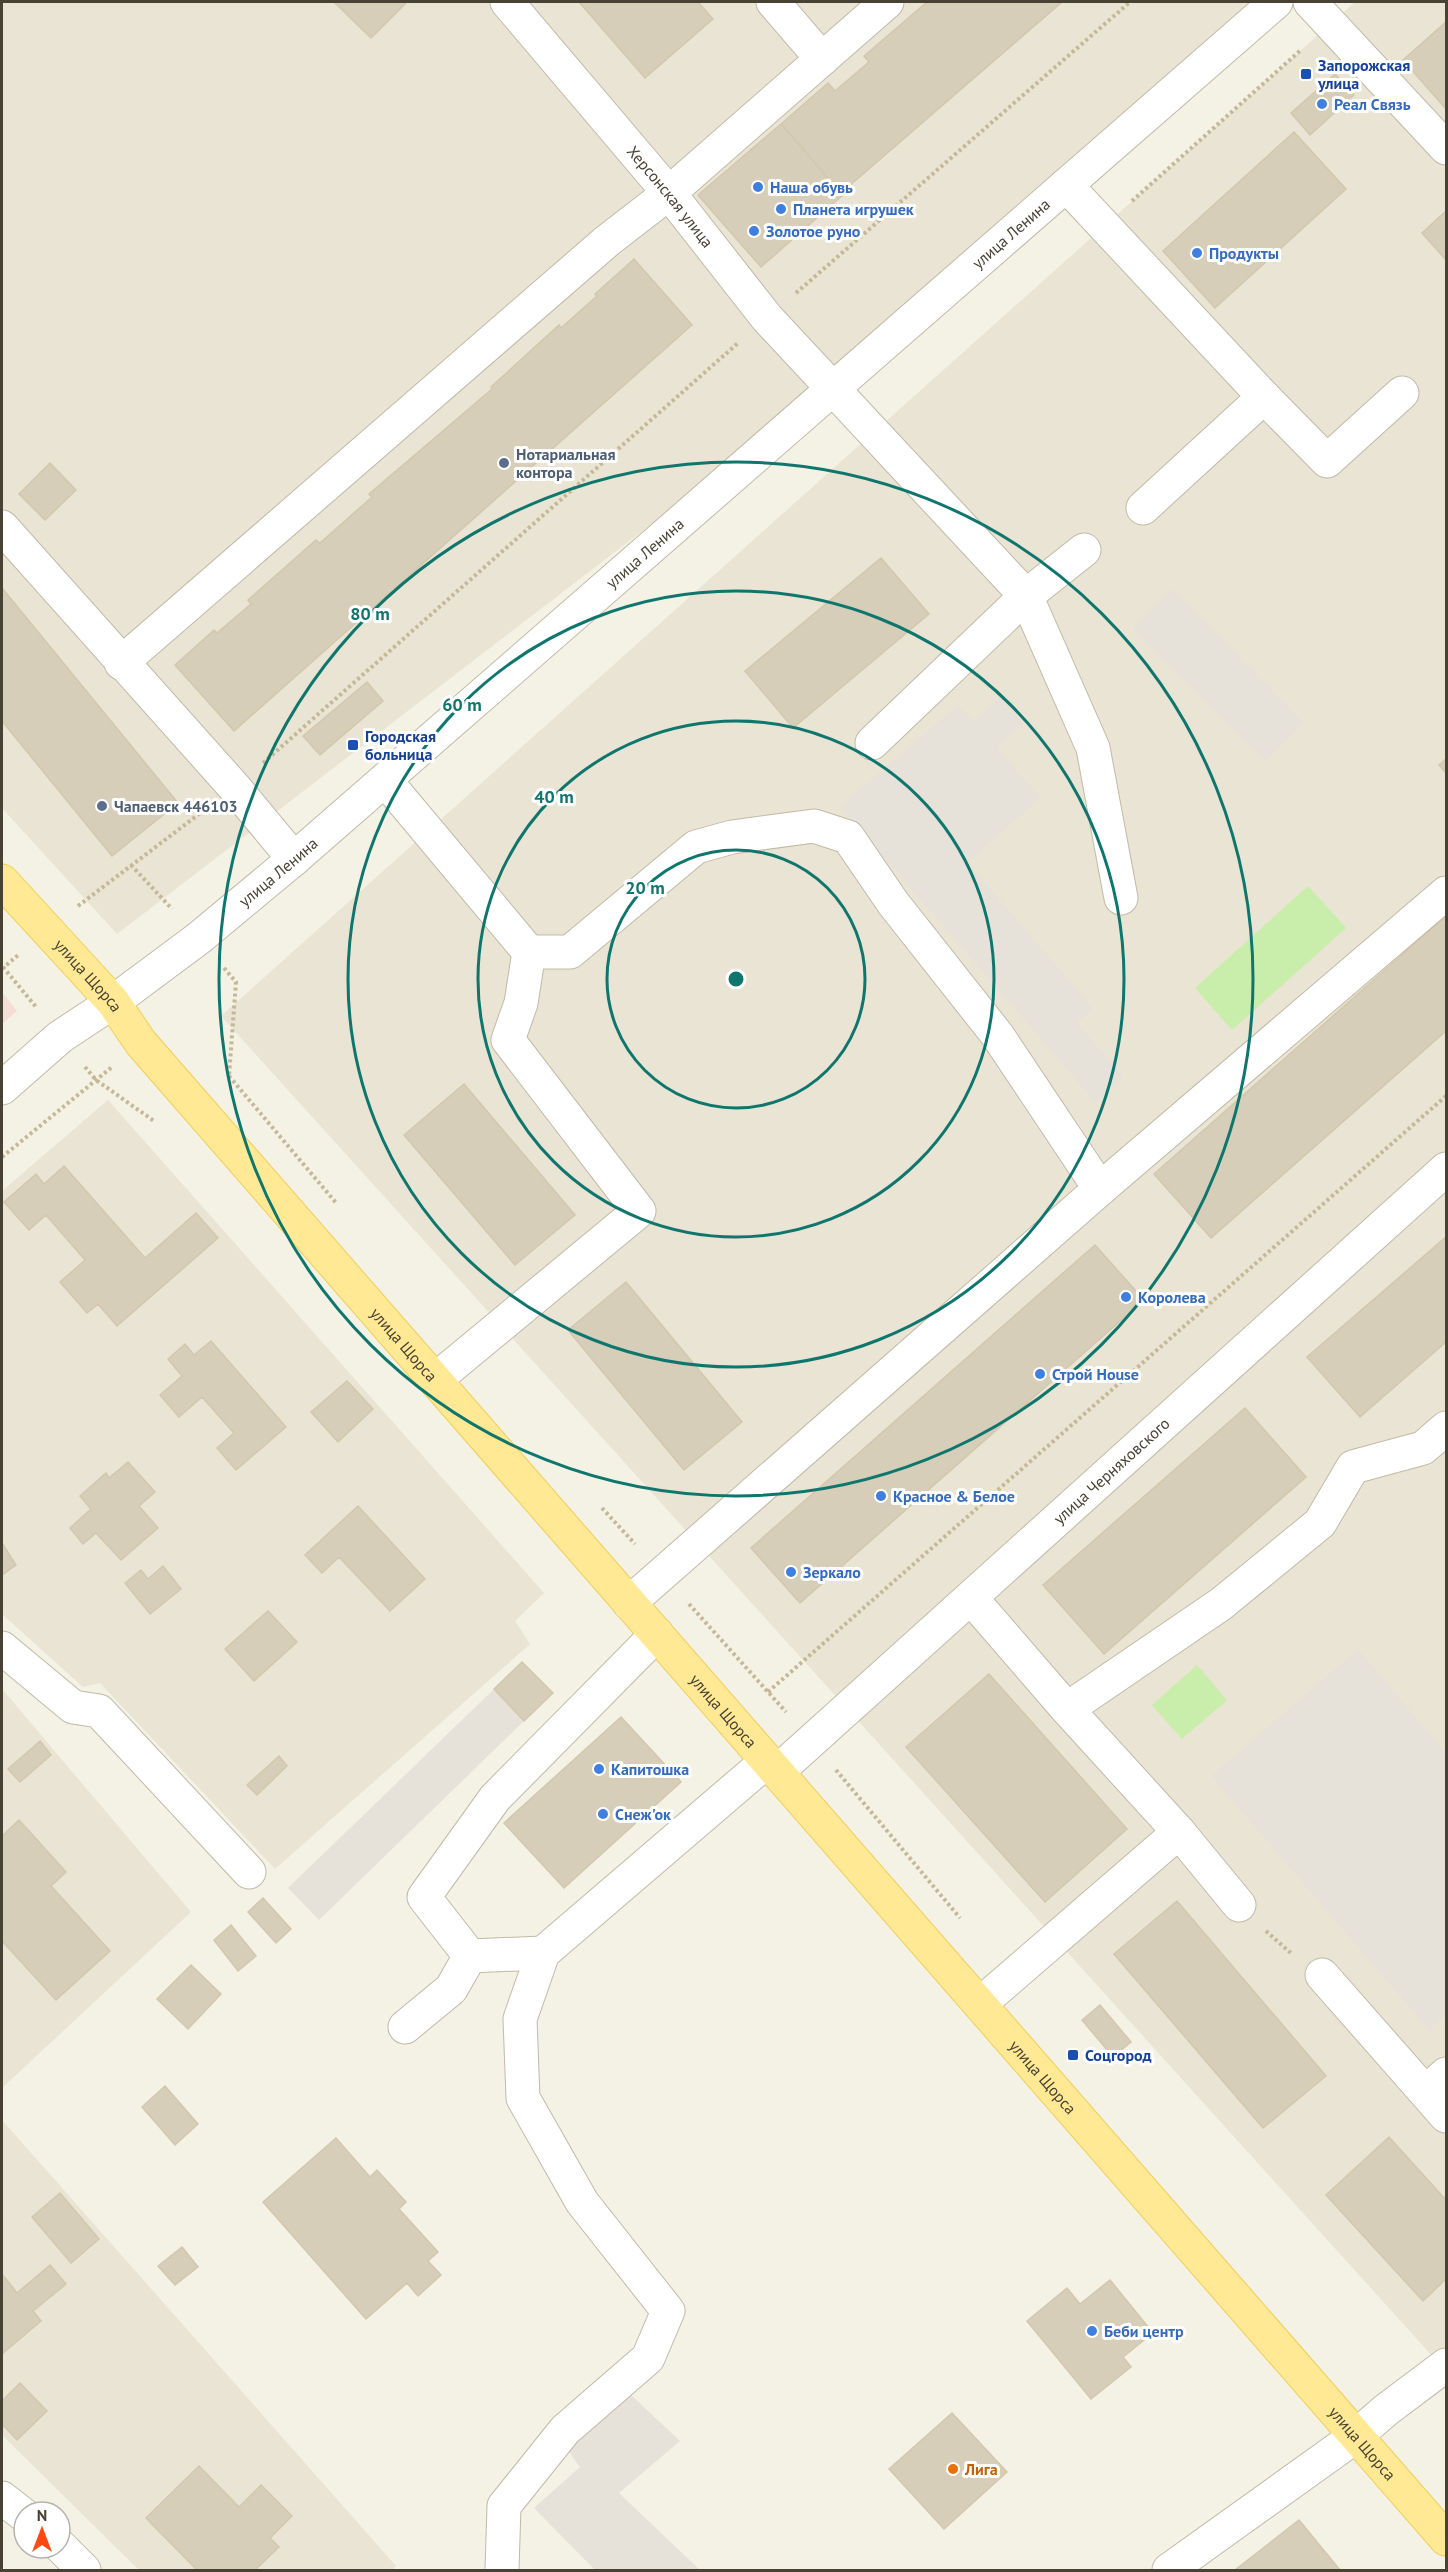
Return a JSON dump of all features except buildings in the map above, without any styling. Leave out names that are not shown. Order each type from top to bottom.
[{"type":"main road","name":"улица Щорса","points":[[2,881],[113,1002],[141,1044],[1446,2539]]},
{"type":"street","name":"Херсонская улица","points":[[507,2],[669,193],[767,318],[1026,596],[1094,748],[1121,898]]},
{"type":"street","points":[[773,2],[822,59]]},
{"type":"street","points":[[121,663],[607,241],[669,193],[887,2]]},
{"type":"street","name":"улица Ленина","points":[[2,1088],[60,1037],[113,1002],[199,938],[294,859],[1276,2]]},
{"type":"street","points":[[1320,13],[1446,148]]},
{"type":"street","points":[[1066,185],[1264,397],[1327,461],[1402,393]]},
{"type":"street","points":[[1143,508],[1264,397]]},
{"type":"street","points":[[2,527],[235,788],[294,859]]},
{"type":"street","points":[[872,743],[1026,596],[1084,550]]},
{"type":"street","points":[[385,780],[529,952],[521,1003],[508,1040],[639,1211],[435,1380]]},
{"type":"street","points":[[529,952],[570,952],[696,847],[732,837],[814,826],[848,837],[892,903],[998,1036],[1100,1189]]},
{"type":"street","points":[[629,1603],[1100,1189],[1446,893]]},
{"type":"street","name":"улица Черняховского","points":[[543,1953],[772,1767],[812,1741],[1446,1169]]},
{"type":"street","points":[[1067,1709],[1221,1604],[1320,1523],[1353,1467],[1423,1448],[1446,1428]]},
{"type":"street","points":[[971,1598],[1067,1709],[1179,1832],[1239,1905]]},
{"type":"street","points":[[470,1956],[424,1897],[495,1798],[657,1634]]},
{"type":"street","points":[[2,1648],[73,1707],[99,1711],[249,1872]]},
{"type":"street","points":[[980,2004],[1179,1832]]},
{"type":"street","points":[[470,1956],[543,1953],[520,2019],[523,2098],[582,2202],[668,2311],[648,2358],[565,2430],[504,2506],[502,2571]]},
{"type":"street","points":[[405,2027],[451,1989],[470,1956]]},
{"type":"street","points":[[1322,1975],[1440,2094]]},
{"type":"street","points":[[1169,2571],[1356,2436],[1386,2410],[1446,2365]]},
{"type":"street","points":[[72,2558],[84,2571]]},
{"type":"path","points":[[2,969],[131,865],[235,788],[767,318],[1130,2]]},
{"type":"path","points":[[1105,226],[1320,13]]},
{"type":"path","points":[[2,1157],[141,1044]]},
{"type":"path","points":[[229,1076],[343,1211]]},
{"type":"path","points":[[768,1692],[1446,1096]]},
{"type":"path","points":[[599,1504],[812,1741],[965,1923]]},
{"type":"path","points":[[1239,1905],[1282,1948],[1322,1975]]},
{"type":"shaded area","points":[[2,2],[500,2],[830,387],[117,934],[2,808]]},
{"type":"shaded area","points":[[511,2],[1263,2],[835,383]]},
{"type":"shaded area","points":[[1355,2],[1446,2],[1446,2349],[1435,2359],[221,1016]]},
{"type":"shaded area","points":[[1172,589],[1304,722],[1265,762],[1132,628]]},
{"type":"shaded area","points":[[1002,696],[1025,722],[996,747],[1041,798],[967,862],[1093,1008],[1077,1023],[1124,1077],[1095,1102],[840,806],[958,705],[973,721]]},
{"type":"shaded area","points":[[2,992],[17,1011],[2,1024]]},
{"type":"shaded area","points":[[108,1100],[544,1593],[515,1621],[530,1644],[275,1869],[100,1683],[83,1687],[2,1614],[2,1191]]},
{"type":"shaded area","points":[[1358,1649],[1446,1753],[1446,2015],[1429,2030],[1211,1776]]},
{"type":"shaded area","points":[[2,1689],[191,1912],[2,2088]]},
{"type":"shaded area","points":[[494,1689],[524,1721],[319,1920],[288,1888]]},
{"type":"shaded area","points":[[2,2120],[396,2566],[392,2570],[139,2570],[72,2504],[72,2500],[68,2500],[2,2435]]},
{"type":"shaded area","points":[[629,2393],[680,2441],[619,2493],[700,2570],[595,2570],[534,2508],[580,2467],[567,2449]]},
{"type":"green space","points":[[1308,886],[1346,928],[1232,1030],[1195,988]]},
{"type":"green space","points":[[1197,1665],[1227,1700],[1182,1739],[1152,1705]]},
{"type":"place","name":"Запорожская улица","points":[[1306,74]]},
{"type":"place","name":"Реал Связь","points":[[1322,104]]},
{"type":"place","name":"Наша обувь","points":[[758,187]]},
{"type":"place","name":"Планета игрушек","points":[[781,209]]},
{"type":"place","name":"Золотое руно","points":[[754,231]]},
{"type":"place","name":"Продукты","points":[[1197,253]]},
{"type":"place","name":"Нотариальная контора","points":[[504,463]]},
{"type":"place","name":"Городская больница","points":[[353,745]]},
{"type":"place","name":"Чапаевск 446103","points":[[102,806]]},
{"type":"place","name":"Королева","points":[[1126,1297]]},
{"type":"place","name":"Строй House","points":[[1040,1374]]},
{"type":"place","name":"Красное & Белое","points":[[881,1496]]},
{"type":"place","name":"Зеркало","points":[[791,1572]]},
{"type":"place","name":"Капитошка","points":[[599,1769]]},
{"type":"place","name":"Снеж'ок","points":[[603,1814]]},
{"type":"place","name":"Соцгород","points":[[1073,2055]]},
{"type":"place","name":"Беби центр","points":[[1092,2331]]},
{"type":"place","name":"Лига","points":[[953,2469]]}]
